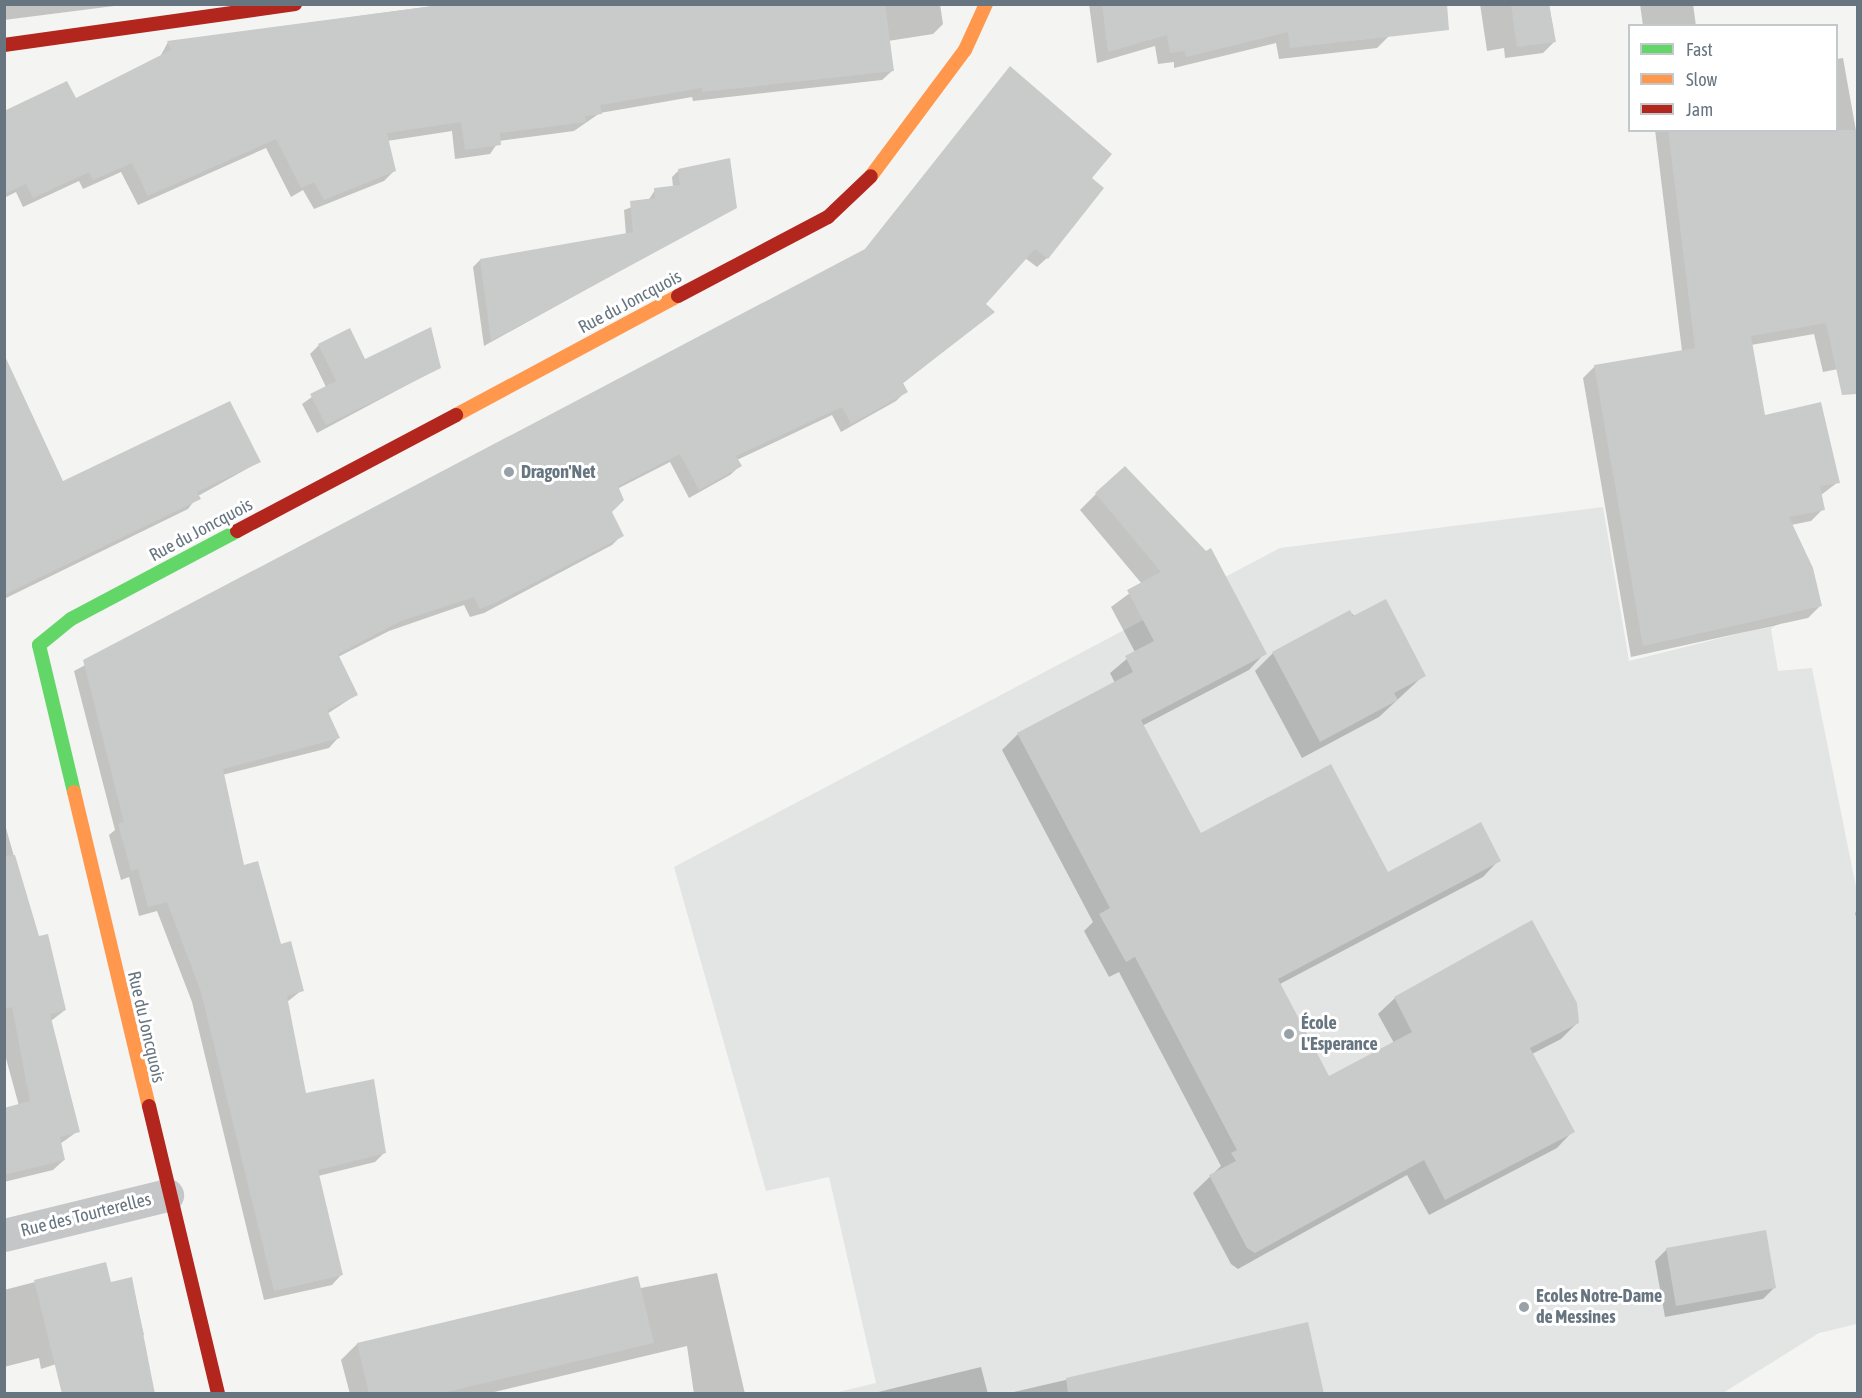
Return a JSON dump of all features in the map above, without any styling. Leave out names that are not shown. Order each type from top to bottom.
[{"type":"street","points":[[4,45],[295,4]]},
{"type":"street","name":"Rue du Joncquois","points":[[218,1394],[167,1195],[39,645],[71,619],[828,217],[862,188],[965,51],[986,4]]},
{"type":"street","name":"Rue des Tourterelles","points":[[4,1235],[167,1195]]},
{"type":"shaded area","name":"École L'Esperance","points":[[1603,507],[1629,661],[1777,624],[1771,629],[1778,671],[1812,668],[1857,892],[1857,1324],[1819,1333],[1723,1393],[834,1393],[876,1383],[829,1177],[766,1191],[674,867],[1280,548]]},
{"type":"building","points":[[448,4],[885,4],[894,71],[702,92],[702,88],[600,105],[602,114],[585,116],[586,122],[500,133],[501,145],[465,150],[461,122],[387,133],[396,171],[324,200],[314,182],[301,188],[276,139],[148,196],[132,163],[93,180],[89,172],[33,198],[26,184],[4,194],[4,111],[67,81],[76,98],[171,50],[167,41]]},
{"type":"building","points":[[1102,4],[1447,4],[1449,30],[1290,48],[1288,32],[1186,57],[1185,51],[1170,53],[1167,35],[1108,52]]},
{"type":"building","points":[[1511,4],[1549,4],[1556,42],[1517,47]]},
{"type":"building","points":[[1010,66],[1112,154],[1092,178],[1104,188],[1048,259],[1035,249],[986,304],[995,312],[903,383],[908,392],[851,424],[842,407],[736,456],[742,466],[699,490],[680,454],[618,486],[624,500],[612,512],[624,536],[495,603],[480,609],[474,597],[401,621],[338,654],[358,695],[327,710],[340,738],[223,769],[244,865],[258,861],[281,944],[291,941],[304,991],[287,996],[306,1093],[374,1079],[386,1153],[318,1170],[343,1275],[274,1291],[201,992],[167,902],[148,907],[138,869],[131,871],[118,824],[124,822],[83,660],[865,249]]},
{"type":"building","points":[[1857,130],[1857,394],[1842,395],[1826,323],[1751,336],[1765,415],[1821,402],[1840,483],[1820,486],[1825,510],[1789,517],[1813,568],[1822,606],[1643,646],[1594,365],[1695,348],[1668,132]]},
{"type":"building","points":[[730,158],[737,208],[491,341],[480,259],[633,232],[630,201],[655,198],[654,188],[680,185],[678,169]]},
{"type":"building","points":[[431,327],[441,368],[326,425],[310,394],[336,381],[318,344],[350,328],[365,359]]},
{"type":"building","points":[[4,354],[63,481],[230,401],[261,462],[197,492],[201,499],[4,595]]},
{"type":"building","points":[[1125,466],[1206,551],[1211,548],[1267,654],[1141,720],[1201,833],[1331,764],[1388,872],[1481,822],[1501,861],[1278,979],[1329,1076],[1412,1032],[1394,997],[1532,920],[1577,1003],[1579,1023],[1530,1048],[1575,1132],[1445,1200],[1424,1160],[1255,1253],[1247,1248],[1209,1175],[1236,1161],[1231,1153],[1237,1150],[1135,957],[1126,962],[1099,914],[1110,908],[1017,733],[1133,672],[1125,656],[1154,641],[1127,590],[1161,572],[1095,493]]},
{"type":"building","points":[[1386,599],[1426,676],[1394,693],[1398,700],[1320,742],[1272,652],[1350,610],[1353,616]]},
{"type":"building","points":[[15,855],[39,936],[48,934],[66,1010],[50,1014],[80,1132],[60,1137],[65,1160],[4,1175],[4,1108],[30,1101],[12,1007],[4,1009],[4,856]]},
{"type":"building","points":[[1766,1230],[1776,1288],[1676,1306],[1666,1248]]},
{"type":"building","points":[[106,1262],[111,1282],[132,1277],[155,1394],[62,1394],[34,1280]]},
{"type":"building","points":[[638,1276],[654,1343],[438,1394],[369,1394],[357,1343]]},
{"type":"building","points":[[1308,1322],[1324,1394],[1068,1394],[1066,1378]]},
{"type":"traffic: fast","points":[[74,792],[39,645],[71,619],[237,531]]},
{"type":"traffic: slow","points":[[871,176],[965,50],[986,4]]},
{"type":"traffic: slow","points":[[456,415],[678,296]]},
{"type":"traffic: slow","points":[[74,792],[149,1106]]},
{"type":"traffic: jam","points":[[4,45],[295,4]]},
{"type":"traffic: jam","points":[[678,296],[828,217],[871,176]]},
{"type":"traffic: jam","points":[[237,531],[456,415]]},
{"type":"traffic: jam","points":[[149,1106],[218,1394]]},
{"type":"place","name":"Dragon'Net","points":[[509,472]]},
{"type":"place","name":"École L'Esperance","points":[[1289,1034]]},
{"type":"place","name":"Ecoles Notre-Dame de Messines","points":[[1524,1307]]}]
